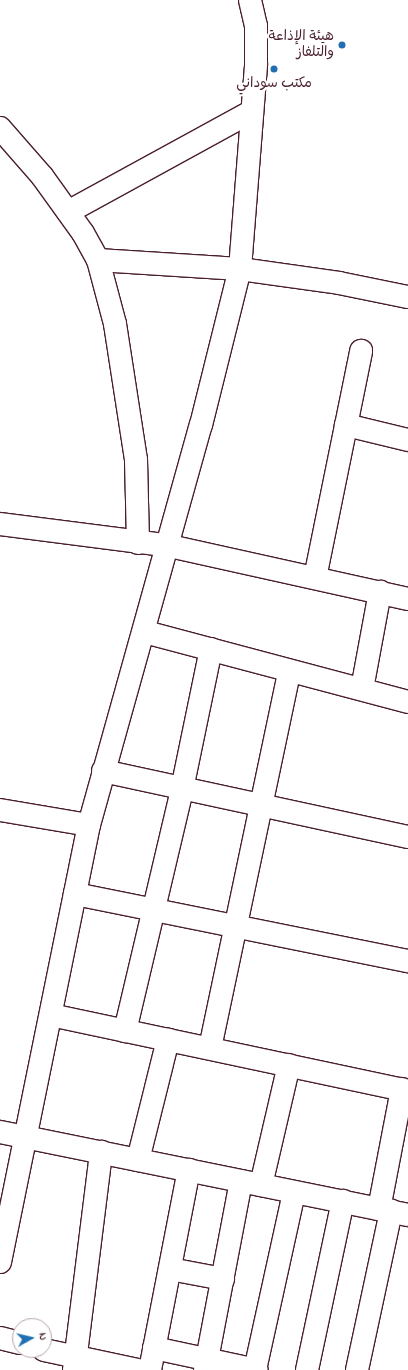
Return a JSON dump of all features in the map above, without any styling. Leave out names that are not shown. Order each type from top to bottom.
[{"type":"street","points":[[0,1262],[27,1137],[89,826],[103,771],[145,632],[165,545],[201,425],[240,269],[251,112],[256,64],[256,26],[250,0]]},
{"type":"street","points":[[68,212],[251,112]]},
{"type":"street","points":[[0,128],[9,151],[68,212],[98,260],[115,324],[136,460],[138,543]]},
{"type":"street","points":[[98,260],[240,269],[339,283],[408,298]]},
{"type":"street","points":[[315,578],[361,351]]},
{"type":"street","points":[[346,425],[408,440]]},
{"type":"street","points":[[0,524],[138,543],[165,545],[408,599]]},
{"type":"street","points":[[362,689],[380,592]]},
{"type":"street","points":[[145,632],[211,649],[289,672],[362,689],[408,702]]},
{"type":"street","points":[[125,1031],[182,789],[211,649]]},
{"type":"street","points":[[210,1048],[234,926],[289,672]]},
{"type":"street","points":[[103,771],[260,807],[408,837]]},
{"type":"street","points":[[0,810],[89,826]]},
{"type":"street","points":[[75,894],[408,961]]},
{"type":"street","points":[[51,1016],[210,1048],[405,1090],[393,1212],[357,1370]]},
{"type":"street","points":[[138,1160],[168,1040]]},
{"type":"street","points":[[206,1365],[223,1279],[251,1183],[289,1065]]},
{"type":"street","points":[[0,1132],[393,1212]]},
{"type":"street","points":[[75,1364],[102,1152]]},
{"type":"street","points":[[150,1370],[189,1170]]},
{"type":"street","points":[[154,1348],[206,1365],[256,1370],[294,1192]]},
{"type":"street","points":[[307,1370],[343,1201]]},
{"type":"street","points":[[170,1269],[223,1279]]},
{"type":"street","points":[[0,1338],[12,1341]]},
{"type":"street","points":[[52,1354],[75,1364],[138,1370]]},
{"type":"place","name":"هيئة الإذاعة والتلفاز","points":[[342,45]]},
{"type":"place","name":"مكتب سوداني","points":[[274,69]]}]
